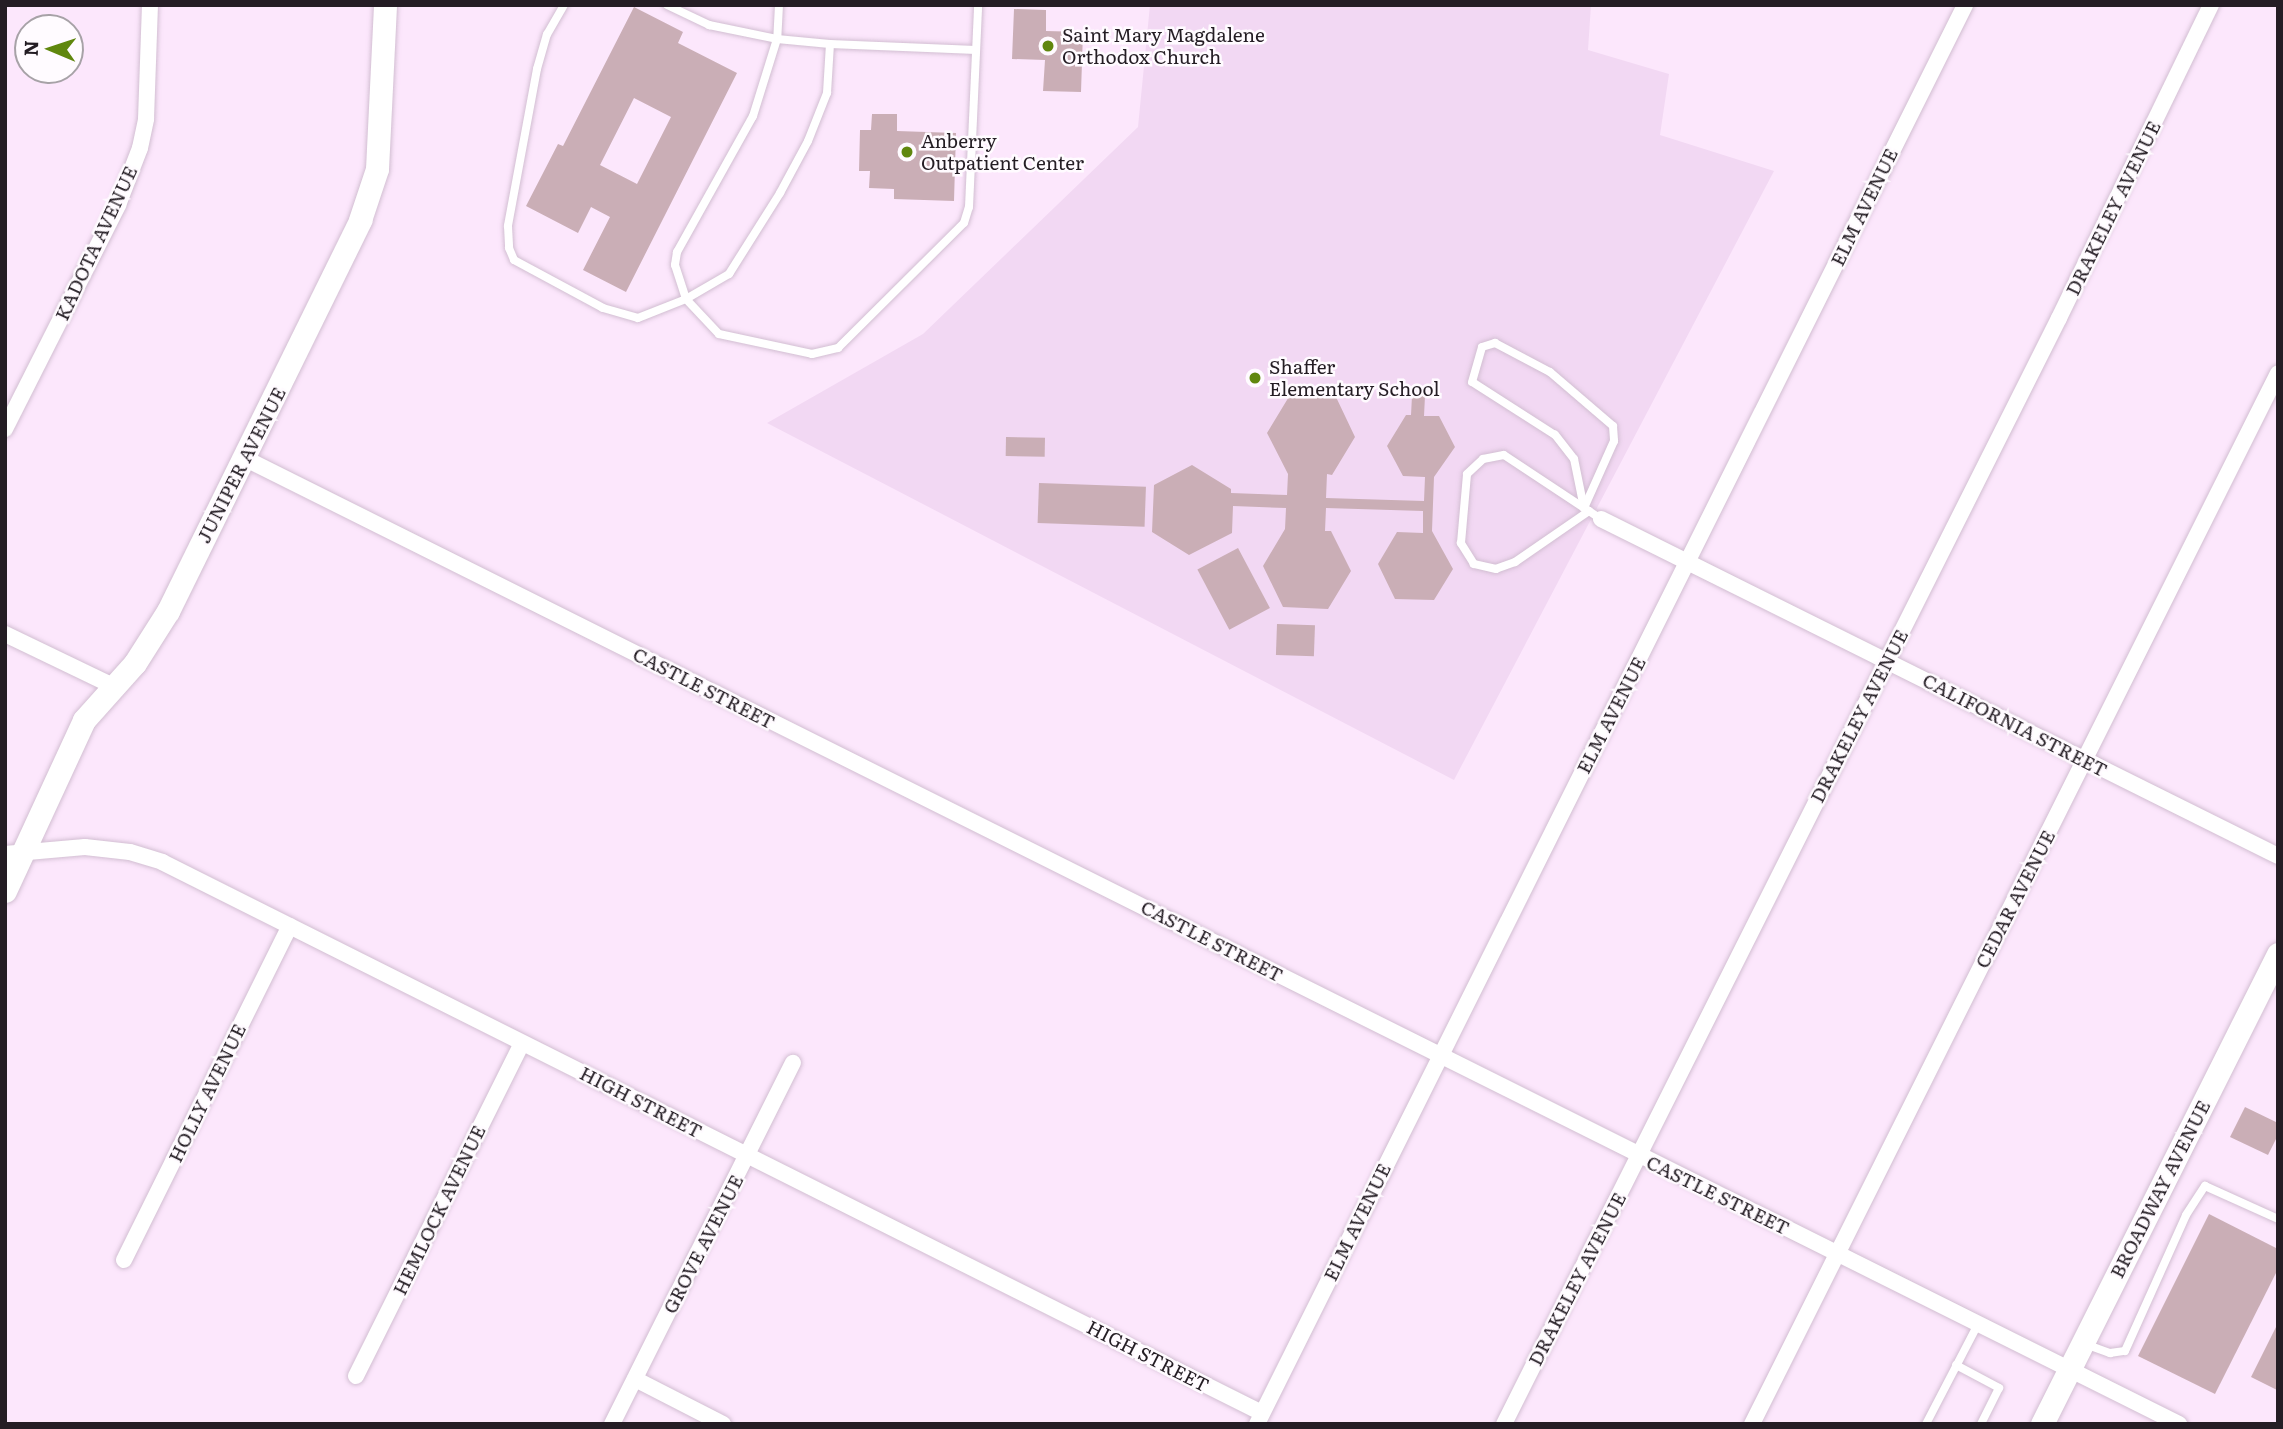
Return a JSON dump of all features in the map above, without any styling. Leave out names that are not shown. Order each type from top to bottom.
[{"type":"street","name":"KADOTA AVENUE","points":[[5,429],[118,205],[140,148],[146,119],[150,5]]},
{"type":"street","name":"JUNIPER AVENUE","points":[[5,891],[13,854],[84,720],[135,663],[167,611],[360,220],[377,169],[385,5]]},
{"type":"street","name":"ELM AVENUE","points":[[1260,1418],[1965,5]]},
{"type":"street","name":"DRAKELEY AVENUE","points":[[1504,1424],[2059,318],[2211,5]]},
{"type":"street","name":"CEDAR AVENUE","points":[[1752,1424],[2277,377]]},
{"type":"street","name":"CASTLE STREET","points":[[244,458],[2179,1424]]},
{"type":"street","name":"CALIFORNIA STREET","points":[[1591,513],[2278,856]]},
{"type":"street","points":[[5,634],[113,686]]},
{"type":"street","name":"HIGH STREET","points":[[13,854],[85,847],[130,852],[162,862],[748,1155],[1260,1418]]},
{"type":"street","name":"HOLLY AVENUE","points":[[124,1260],[290,926]]},
{"type":"street","name":"BROADWAY AVENUE","points":[[2043,1424],[2278,954]]},
{"type":"street","name":"HEMLOCK AVENUE","points":[[356,1376],[523,1043]]},
{"type":"street","name":"GROVE AVENUE","points":[[612,1424],[793,1063]]},
{"type":"street","points":[[635,1379],[723,1424]]},
{"type":"lane","points":[[564,5],[547,34],[537,69],[509,226],[509,248],[514,260],[603,308],[638,317],[686,299],[729,274],[780,193],[808,141],[827,93],[830,44]]},
{"type":"lane","points":[[667,5],[709,25],[777,39],[976,50]]},
{"type":"lane","points":[[779,5],[777,39],[753,116],[677,252],[675,265],[686,299],[719,334],[812,354],[838,348],[964,223],[969,206],[978,5]]},
{"type":"lane","points":[[1591,513],[1504,455],[1483,459],[1466,474],[1461,543],[1474,564],[1496,569],[1515,562],[1591,513],[1614,442],[1614,426],[1550,372],[1495,343],[1488,344],[1482,348],[1472,382],[1555,435],[1574,459],[1591,513]]},
{"type":"lane","points":[[2083,1343],[2110,1353],[2126,1351],[2186,1215],[2205,1186],[2278,1219]]},
{"type":"lane","points":[[1926,1424],[1978,1324]]},
{"type":"lane","points":[[1956,1365],[1998,1388],[1981,1424]]},
{"type":"shaded area","name":"Shaffer Elementary School","points":[[1150,5],[1591,5],[1588,50],[1669,74],[1660,135],[1774,171],[1454,780],[767,423],[923,334],[1138,127]]},
{"type":"building","points":[[634,7],[683,32],[678,43],[737,73],[626,292],[583,270],[610,217],[591,207],[578,233],[526,206],[558,144],[563,146]],"holes":[[[634,98],[671,117],[637,184],[600,165]]]},
{"type":"building","name":"Saint Mary Magdalene Orthodox Church","points":[[1014,9],[1046,10],[1046,31],[1083,32],[1081,92],[1043,91],[1045,60],[1012,59]]},
{"type":"building","name":"Anberry Outpatient Center","points":[[872,114],[897,114],[897,131],[956,133],[954,201],[894,199],[894,189],[869,188],[870,171],[859,171],[860,130],[871,130]]},
{"type":"building","points":[[1290,395],[1336,397],[1355,437],[1332,475],[1327,474],[1326,498],[1424,501],[1425,477],[1403,476],[1387,446],[1406,415],[1411,415],[1412,396],[1425,396],[1424,416],[1439,416],[1455,447],[1434,477],[1432,531],[1453,569],[1434,600],[1395,599],[1378,564],[1397,532],[1423,533],[1423,511],[1326,508],[1325,531],[1331,531],[1351,571],[1328,609],[1283,607],[1263,566],[1285,529],[1286,508],[1233,506],[1232,533],[1189,555],[1152,532],[1154,485],[1192,465],[1231,489],[1231,493],[1287,495],[1288,474],[1267,433]]},
{"type":"building","points":[[1006,437],[1045,438],[1045,457],[1006,456]]},
{"type":"building","points":[[1039,483],[1146,487],[1145,527],[1038,523]]},
{"type":"building","points":[[1238,548],[1270,608],[1229,630],[1197,570]]},
{"type":"building","points":[[1277,624],[1315,625],[1314,656],[1276,655]]},
{"type":"building","points":[[2245,1107],[2278,1123],[2278,1135],[2268,1155],[2230,1137]]},
{"type":"building","points":[[2209,1214],[2278,1249],[2278,1269],[2215,1394],[2138,1356]]},
{"type":"building","points":[[2278,1323],[2278,1388],[2277,1390],[2251,1377]]},
{"type":"place","name":"Saint Mary Magdalene Orthodox Church","points":[[1048,46]]},
{"type":"place","name":"Anberry Outpatient Center","points":[[907,152]]},
{"type":"place","name":"Shaffer Elementary School","points":[[1255,378]]}]
